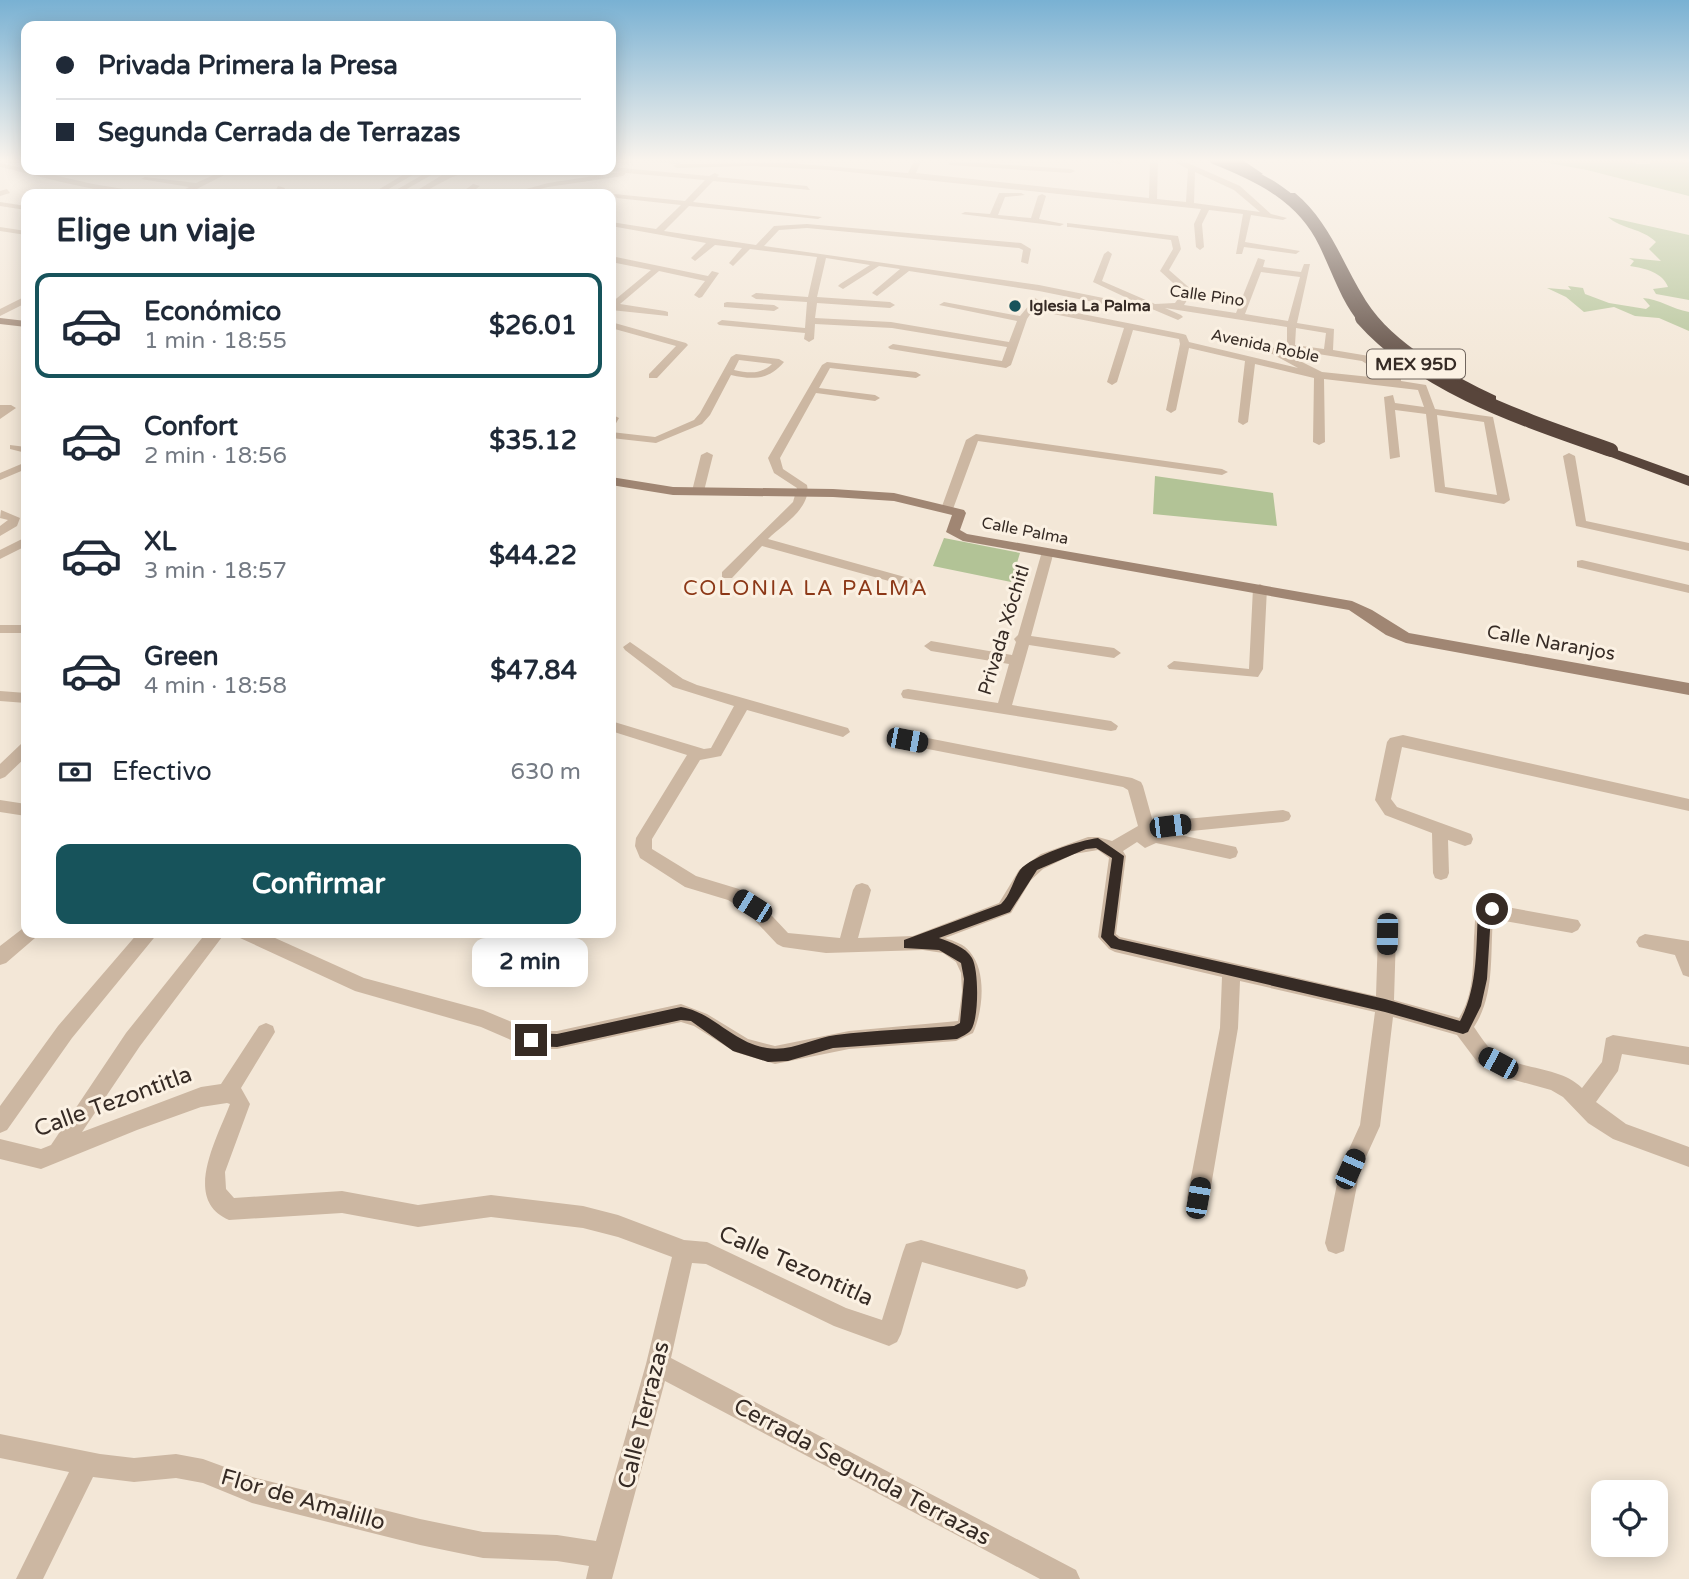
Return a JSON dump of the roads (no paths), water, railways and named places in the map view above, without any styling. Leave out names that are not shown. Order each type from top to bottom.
[{"type":"highway","name":"MEX 95D","points":[[1316,233],[1341,287],[1359,314],[1382,337],[1420,366],[1465,393],[1528,422],[1689,476]]},
{"type":"highway","name":"MEX 95D","points":[[1323,233],[1361,304],[1382,327],[1411,350],[1486,397],[1544,422],[1689,476]]},
{"type":"highway","points":[[1326,233],[1370,311],[1397,340],[1423,359],[1493,398],[1689,476]]},
{"type":"street","name":"Calle Pino","points":[[657,233],[752,248],[822,255],[1151,308],[1178,306],[1292,324],[1331,331],[1328,352]]},
{"type":"street","points":[[733,263],[771,233]]},
{"type":"street","points":[[855,233],[991,247],[1026,248],[1025,262]]},
{"type":"street","points":[[1132,233],[1175,238],[1177,249],[1164,271],[1188,292],[1178,306]]},
{"type":"street","points":[[1199,233],[1200,247]]},
{"type":"street","points":[[1243,233],[1240,248],[1296,251]]},
{"type":"street","points":[[695,258],[713,242]]},
{"type":"street","points":[[1108,254],[1097,282],[1151,308],[1178,317]]},
{"type":"street","points":[[811,320],[822,255]]},
{"type":"street","points":[[616,260],[713,276],[699,295]]},
{"type":"street","points":[[843,286],[877,264]]},
{"type":"street","points":[[1240,316],[1259,264],[1305,271],[1292,324],[1290,347],[1365,358],[1402,383]]},
{"type":"street","points":[[616,302],[657,268]]},
{"type":"street","points":[[877,293],[907,268]]},
{"type":"street","points":[[893,347],[1006,365],[1022,319],[1033,307],[1039,288]]},
{"type":"street","points":[[1099,300],[1107,290]]},
{"type":"street","points":[[756,296],[811,320]]},
{"type":"street","points":[[0,313],[21,302]]},
{"type":"street","points":[[944,304],[1022,319]]},
{"type":"street","points":[[727,305],[811,320],[893,326],[1012,345]]},
{"type":"street","points":[[722,323],[811,320],[890,305]]},
{"type":"street","points":[[616,307],[665,314]]},
{"type":"street","name":"Avenida Roble","points":[[1033,307],[1130,325],[1250,361],[1319,375],[1422,387],[1428,397],[1429,412]]},
{"type":"street","points":[[0,321],[21,323]]},
{"type":"street","points":[[1112,382],[1130,325]]},
{"type":"street","points":[[616,326],[683,345],[653,376]]},
{"type":"street","points":[[1171,410],[1184,341]]},
{"type":"street","points":[[1255,342],[1319,375],[1319,442]]},
{"type":"street","points":[[1243,422],[1250,361]]},
{"type":"street","points":[[727,575],[791,514],[802,492],[801,483],[782,474],[775,467],[774,458],[827,365],[916,375]]},
{"type":"street","points":[[616,436],[656,440],[698,422],[705,415],[727,371]]},
{"type":"street","points":[[814,390],[875,398]]},
{"type":"street","points":[[1394,457],[1389,401],[1429,412],[1489,419],[1504,500],[1439,490],[1429,412]]},
{"type":"street","points":[[0,408],[10,408],[0,416]]},
{"type":"street","points":[[616,482],[698,491],[802,492],[894,497],[947,509],[972,440],[976,437],[1222,472]]},
{"type":"street","points":[[14,447],[21,449]]},
{"type":"street","points":[[698,491],[707,455]]},
{"type":"street","points":[[1569,456],[1580,523],[1689,548]]},
{"type":"street","points":[[0,477],[21,467]]},
{"type":"street","name":"Calle Palma","points":[[947,509],[959,513],[953,532],[958,535],[1047,555],[1260,588],[1352,606],[1365,610],[1393,633],[1406,638]]},
{"type":"street","points":[[0,532],[13,523],[14,518],[1,514]]},
{"type":"street","points":[[760,541],[907,582]]},
{"type":"street","points":[[0,555],[21,544]]},
{"type":"street","name":"Privada Xóchitl","points":[[908,694],[1004,708],[1021,639],[1047,555]]},
{"type":"street","points":[[1582,564],[1689,589]]},
{"type":"street","points":[[1174,666],[1253,674],[1256,669],[1260,588]]},
{"type":"street","points":[[0,629],[21,629]]},
{"type":"street","name":"Calle Naranjos","points":[[1406,638],[1689,689]]},
{"type":"street","points":[[1021,639],[1114,653]]},
{"type":"street","points":[[931,646],[1016,660]]},
{"type":"street","points":[[630,647],[678,683],[729,697],[742,705],[843,732]]},
{"type":"street","points":[[0,696],[21,698]]},
{"type":"street","points":[[616,728],[696,754],[716,752],[742,705]]},
{"type":"street","points":[[1004,708],[1111,726]]},
{"type":"street","points":[[907,740],[1126,782],[1139,791],[1147,829]]},
{"type":"street","points":[[1465,839],[1391,811],[1386,806],[1383,800],[1395,742],[1689,805]]},
{"type":"street","points":[[0,773],[21,753]]},
{"type":"street","points":[[257,938],[360,985],[483,1019],[531,1040],[557,1040],[681,1013],[694,1015],[738,1046],[768,1055],[788,1054],[833,1042],[957,1032],[966,1027],[970,990],[967,960],[948,947],[916,943],[847,946],[796,943],[783,939],[752,906],[733,894],[691,882],[646,853],[644,838],[696,754]]},
{"type":"street","points":[[0,806],[21,809]]},
{"type":"street","points":[[1283,816],[1147,829],[1115,853],[1107,937],[1115,944],[1385,1006],[1463,1028],[1485,1056],[1511,1070],[1555,1082],[1570,1090],[1620,1132],[1689,1157]]},
{"type":"street","points":[[1440,830],[1441,873]]},
{"type":"street","points":[[1115,853],[1154,836],[1230,852]]},
{"type":"street","points":[[916,943],[1005,908],[1015,898],[1025,874],[1043,861],[1085,844],[1098,843],[1115,853]]},
{"type":"street","points":[[847,946],[862,890]]},
{"type":"street","points":[[1463,1028],[1475,1006],[1480,979],[1485,910],[1572,925]]},
{"type":"street","points":[[1336,1243],[1350,1169],[1370,1126],[1385,1006],[1387,934]]},
{"type":"street","points":[[0,957],[23,938]]},
{"type":"street","points":[[0,1124],[65,1032],[145,938]]},
{"type":"street","points":[[58,1152],[82,1111],[160,1002],[212,938]]},
{"type":"street","points":[[1645,942],[1685,948],[1689,969]]},
{"type":"street","points":[[1198,1198],[1229,1028],[1231,970]]},
{"type":"street","points":[[227,1093],[266,1032]]},
{"type":"street","points":[[1583,1103],[1611,1065],[1614,1044],[1689,1056]]},
{"type":"street","name":"Calle Tezontitla","points":[[0,1149],[41,1159],[157,1112],[201,1097],[227,1093],[237,1096],[240,1104],[215,1172],[215,1193],[229,1209],[342,1202],[418,1216],[491,1206],[583,1217],[618,1226],[684,1251],[707,1253],[842,1318],[889,1334],[914,1252],[921,1251],[1017,1278]]},
{"type":"street","name":"Calle Terrazas","points":[[603,1568],[658,1364],[684,1251]]},
{"type":"street","name":"Cerrada Segunda Terrazas","points":[[658,1364],[1067,1579]]},
{"type":"street","name":"Flor de Amalillo","points":[[0,1446],[86,1465],[134,1470],[176,1466],[203,1471],[252,1490],[420,1532],[483,1545],[557,1548],[603,1568]]},
{"type":"street","points":[[29,1579],[86,1465]]},
{"type":"place","name":"Iglesia La Palma","points":[[1015,306]]},
{"type":"district","name":"COLONIA LA PALMA","points":[[806,588]]}]
